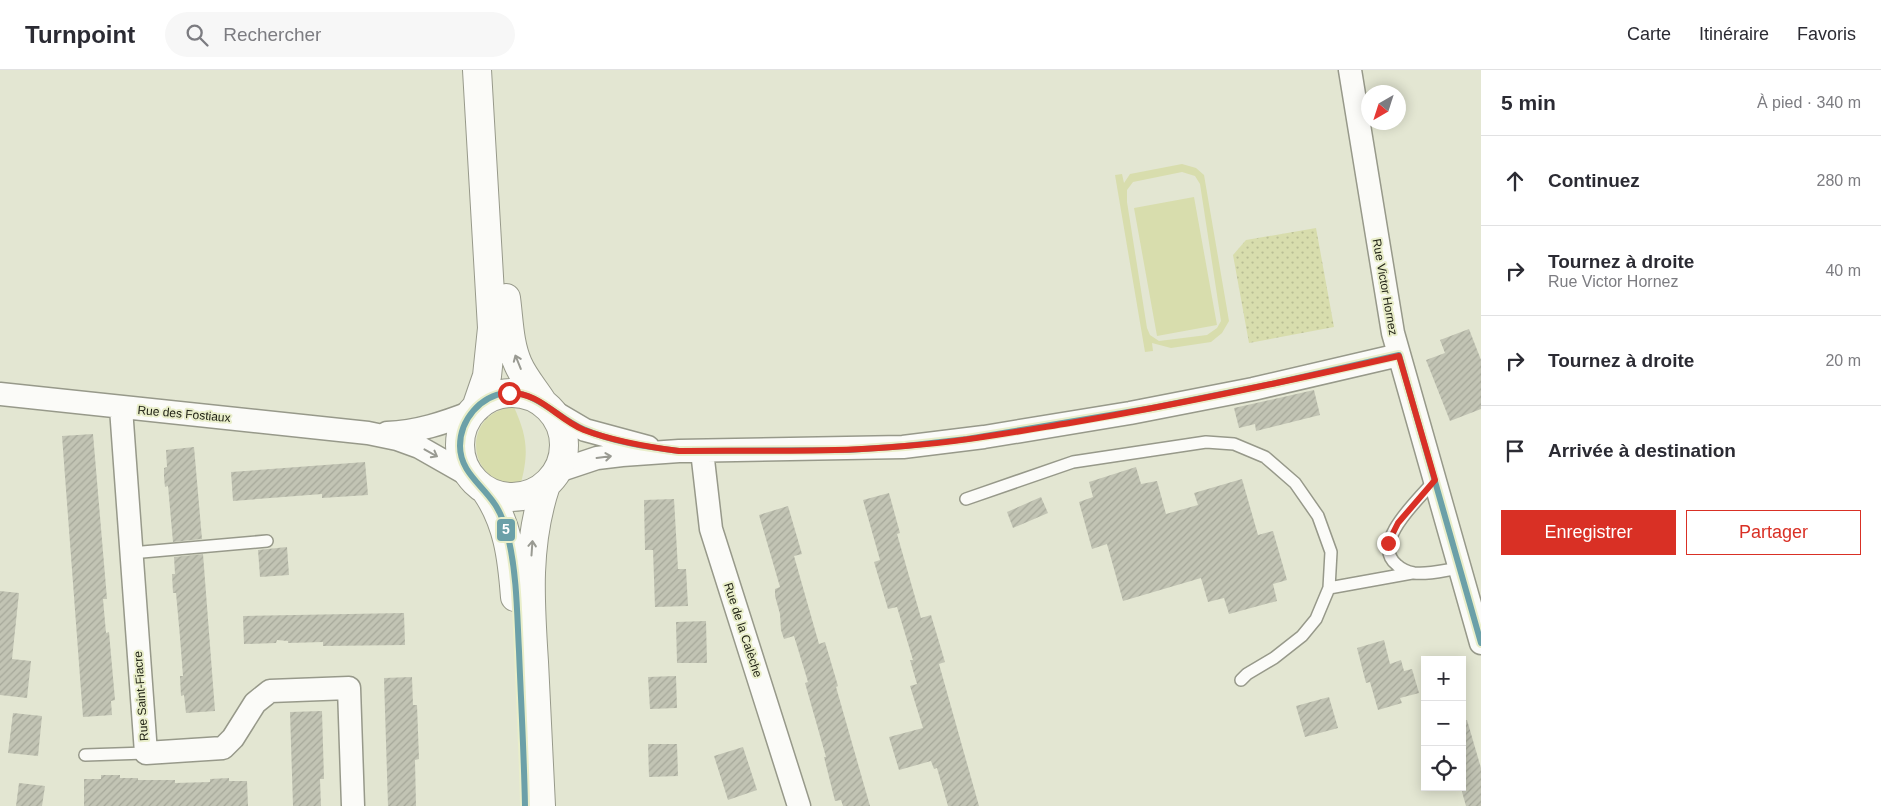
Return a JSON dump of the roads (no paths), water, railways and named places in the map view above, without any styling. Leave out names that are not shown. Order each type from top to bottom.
[{"type":"main road","points":[[477,77],[498,224],[511,339],[518,364],[560,424],[564,440],[564,456],[552,478],[534,527],[531,563],[532,637],[541,806]]},
{"type":"main road","points":[[477,77],[492,328],[487,376],[474,410],[462,430],[460,446],[463,462],[495,504],[503,521],[510,546],[519,650],[525,806]]},
{"type":"main road","points":[[474,410],[488,399],[504,394],[524,394],[547,407]]},
{"type":"main road","points":[[478,483],[501,496],[517,498],[532,494],[552,478]]},
{"type":"street","name":"Rue Victor Hornez","points":[[1350,70],[1387,307],[1399,356],[1481,643]]},
{"type":"street","points":[[552,478],[597,458],[679,451],[903,447],[984,437],[1253,389],[1399,356]]},
{"type":"street","name":"Rue des Fostiaux","points":[[0,394],[368,433],[397,439],[419,447],[478,483]]},
{"type":"street","points":[[547,407],[585,430],[652,448],[679,451]]},
{"type":"street","name":"Rue Saint-Fiacre","points":[[121,408],[146,753],[223,748],[233,738],[254,703],[270,690],[349,688],[353,806]]},
{"type":"street","name":"Rue des Fostiaux","points":[[368,433],[410,431],[445,423],[474,410]]},
{"type":"street","name":"Rue de la Calèche","points":[[702,451],[711,529],[799,806]]},
{"type":"lane","points":[[966,499],[1073,462],[1206,442],[1234,444],[1265,457],[1295,483],[1318,516],[1331,552],[1329,588],[1316,619],[1302,636],[1241,680]]},
{"type":"lane","points":[[1414,573],[1399,567],[1391,560],[1388,554],[1388,543],[1398,523],[1435,480]]},
{"type":"lane","points":[[131,553],[267,541]]},
{"type":"lane","points":[[1329,588],[1414,573],[1460,568]]},
{"type":"lane","points":[[85,755],[146,753]]}]
